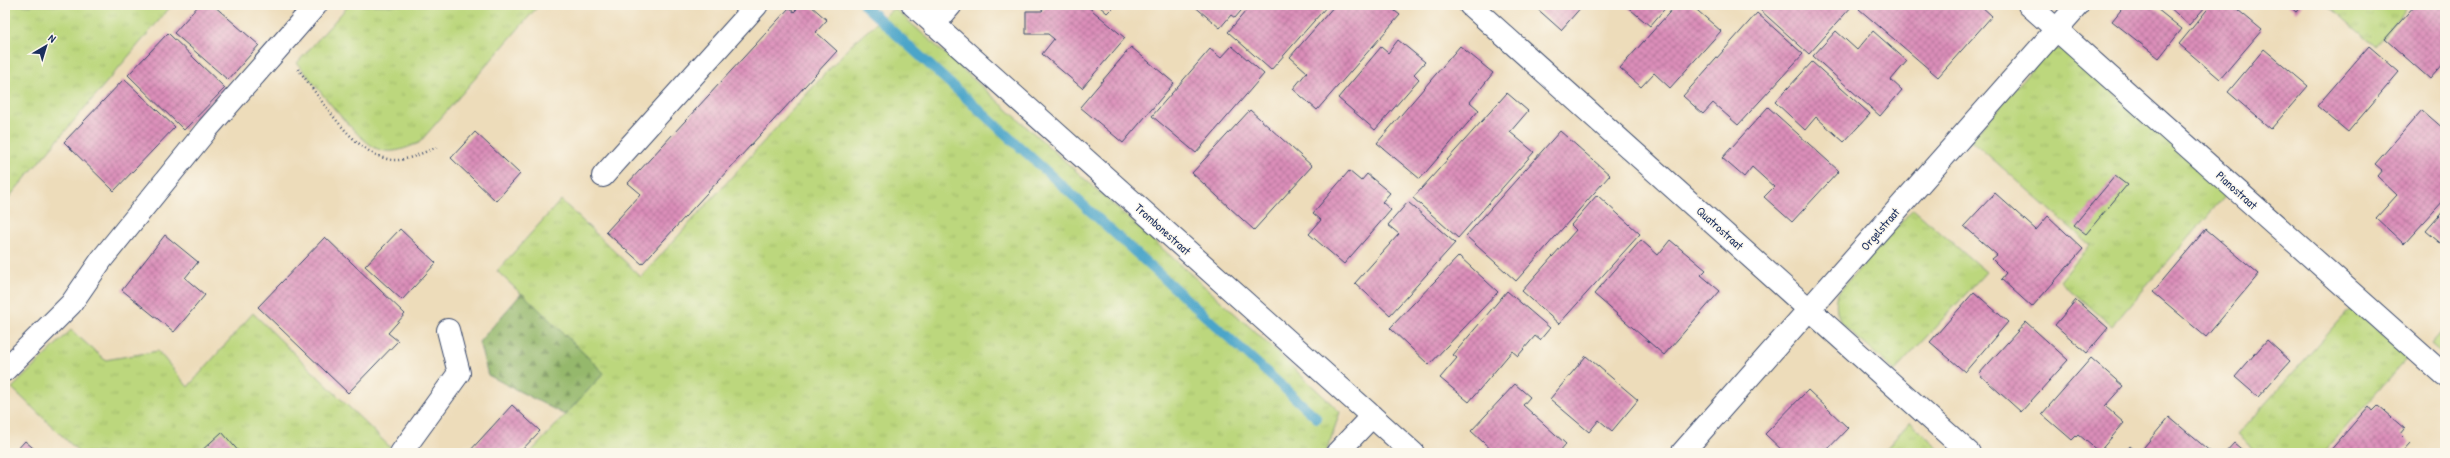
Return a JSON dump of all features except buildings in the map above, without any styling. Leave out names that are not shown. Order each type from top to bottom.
[{"type":"street","points":[[5,370],[71,304],[102,259],[203,134],[316,5]]},
{"type":"street","points":[[603,176],[757,5]]},
{"type":"street","name":"Trombonestraat","points":[[913,5],[1413,453]]},
{"type":"street","points":[[934,24],[952,5]]},
{"type":"street","name":"Quatrostraat","points":[[1470,5],[1969,453]]},
{"type":"street","name":"Pianostraat","points":[[2029,5],[2445,376]]},
{"type":"street","name":"Orgelstraat","points":[[1682,453],[2078,5]]},
{"type":"street","points":[[401,453],[460,373],[448,330]]},
{"type":"street","points":[[1337,453],[1372,416]]},
{"type":"path","points":[[279,46],[346,130],[362,146],[377,156],[395,160],[415,156],[437,147]]},
{"type":"green space","points":[[5,5],[172,5],[5,202]]},
{"type":"green space","points":[[349,5],[539,5],[419,143],[400,150],[385,151],[371,145],[348,124],[297,63]]},
{"type":"green space","points":[[2328,5],[2410,5],[2375,46]]},
{"type":"green space","points":[[894,8],[1252,329],[1340,412],[1326,453],[530,453],[604,373],[497,271],[561,200],[641,277],[852,44]]},
{"type":"green space","points":[[2054,49],[2064,50],[2228,192],[2112,326],[2060,281],[2090,245],[1971,140],[2046,53]]},
{"type":"green space","points":[[1913,209],[1986,272],[1895,371],[1842,324],[1837,313],[1837,301],[1838,293]]},
{"type":"green space","points":[[522,293],[604,373],[565,415],[488,375],[479,342]]},
{"type":"green space","points":[[2352,307],[2408,357],[2323,453],[2258,453],[2237,435]]},
{"type":"green space","points":[[253,313],[395,452],[80,453],[12,388],[71,330],[105,360],[158,351],[188,387]]},
{"type":"green space","points":[[2445,328],[2445,356],[2431,344]]},
{"type":"green space","points":[[1910,422],[1944,453],[1882,453]]},
{"type":"waterway","points":[[864,5],[1317,418]]}]
